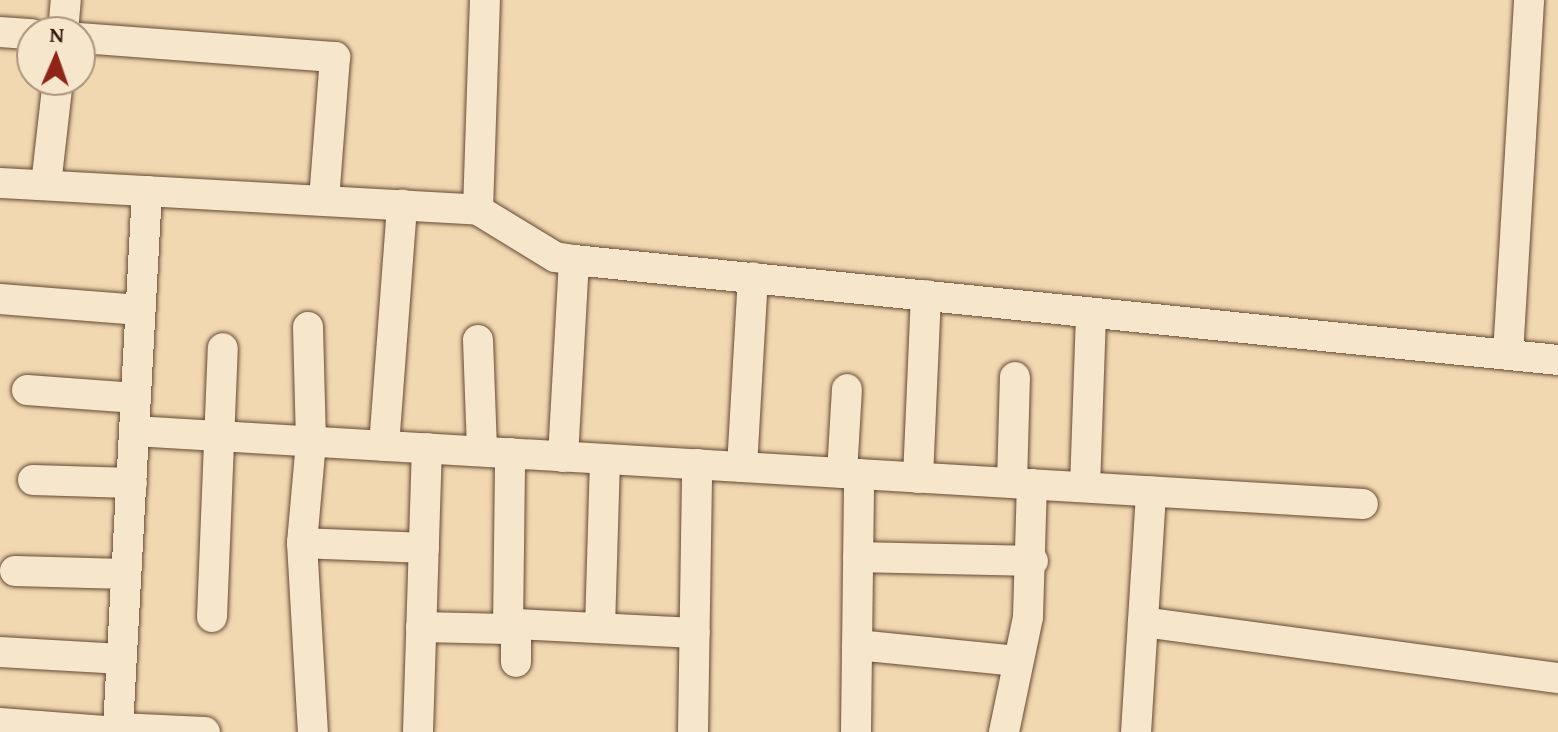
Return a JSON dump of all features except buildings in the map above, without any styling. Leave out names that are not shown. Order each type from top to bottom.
[{"type":"street","points":[[478,210],[485,0]]},
{"type":"street","points":[[1508,355],[1529,0]]},
{"type":"street","points":[[96,39],[335,57],[324,201]]},
{"type":"street","points":[[46,185],[56,96]]},
{"type":"street","points":[[0,183],[478,210],[555,257],[574,260],[1558,360]]},
{"type":"street","points":[[118,730],[147,191]]},
{"type":"street","points":[[384,446],[402,205]]},
{"type":"street","points":[[563,457],[574,260]]},
{"type":"street","points":[[742,467],[753,277]]},
{"type":"street","points":[[918,478],[926,295]]},
{"type":"street","points":[[0,299],[140,310]]},
{"type":"street","points":[[1085,487],[1091,313]]},
{"type":"street","points":[[308,327],[311,442],[302,543],[313,732]]},
{"type":"street","points":[[478,340],[496,451],[516,662]]},
{"type":"street","points":[[212,617],[223,348]]},
{"type":"street","points":[[1004,732],[1033,561],[1022,484],[1015,377]]},
{"type":"street","points":[[847,389],[850,474],[858,557],[856,732]]},
{"type":"street","points":[[27,390],[136,398]]},
{"type":"street","points":[[134,431],[1363,504]]},
{"type":"street","points":[[418,732],[427,448]]},
{"type":"street","points":[[600,628],[605,459]]},
{"type":"street","points":[[693,732],[697,464]]},
{"type":"street","points":[[33,480],[132,483]]},
{"type":"street","points":[[1136,732],[1151,491]]},
{"type":"street","points":[[302,543],[424,548]]},
{"type":"street","points":[[858,557],[1033,561]]},
{"type":"street","points":[[15,571],[126,574]]},
{"type":"street","points":[[1143,622],[1558,678]]},
{"type":"street","points":[[421,627],[600,628],[695,633]]},
{"type":"street","points":[[857,645],[1017,661]]},
{"type":"street","points":[[0,652],[122,659]]},
{"type":"street","points":[[0,723],[205,732]]}]
